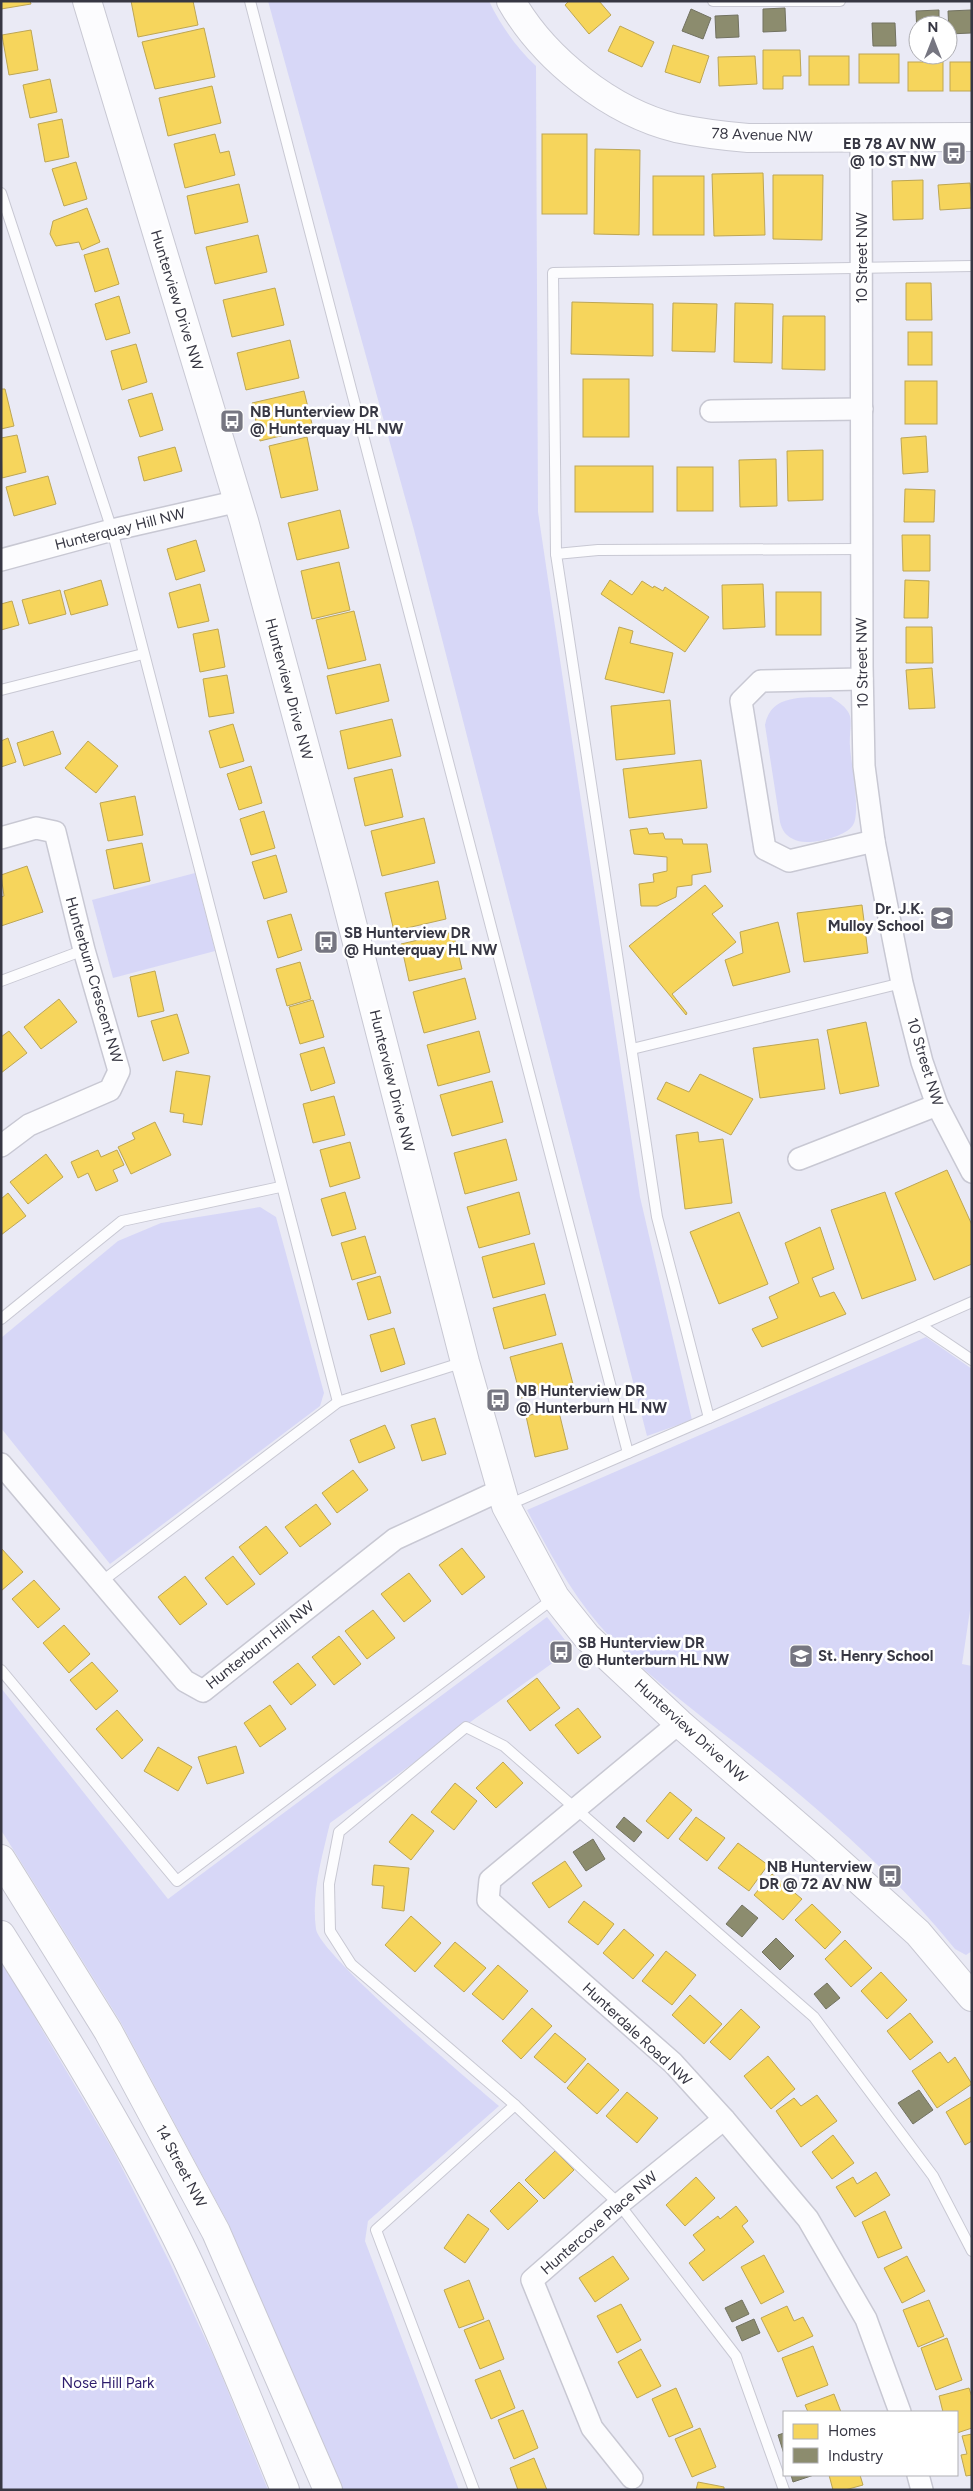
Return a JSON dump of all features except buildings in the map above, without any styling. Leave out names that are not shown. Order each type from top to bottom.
[{"type":"street","name":"Hunterview Drive NW","points":[[87,1],[238,501],[342,884],[465,1362],[504,1498],[555,1597],[587,1637],[679,1723],[918,1933],[972,1997]]},
{"type":"street","name":"78 Avenue NW","points":[[511,1],[524,24],[561,65],[606,96],[645,117],[675,127],[712,135],[748,138],[972,137]]},
{"type":"street","name":"10 Street NW","points":[[861,138],[862,680],[864,766],[874,841],[902,983],[922,1062],[936,1105],[972,1172]]},
{"type":"street","points":[[711,411],[862,410]]},
{"type":"street","name":"Hunterquay Hill NW","points":[[1,560],[112,530],[238,501]]},
{"type":"street","points":[[862,680],[761,681],[741,701],[765,849],[788,861],[874,841]]},
{"type":"street","name":"Hunterburn Crescent NW","points":[[1,838],[36,828],[55,832],[84,950],[119,1071],[110,1090],[29,1125],[1,1146]]},
{"type":"street","points":[[799,1159],[936,1105]]},
{"type":"street","name":"Hunterburn Hill NW","points":[[1,1464],[185,1681],[203,1691],[395,1539],[504,1498]]},
{"type":"street","name":"Hunterdale Road NW","points":[[679,1723],[490,1880],[488,1900],[673,2063],[724,2118],[808,2219],[866,2319],[900,2411]]},
{"type":"street","name":"14 Street NW","points":[[1,1859],[108,2031],[216,2232],[328,2490]]},
{"type":"street","points":[[1,1935],[50,2011],[135,2157],[186,2257],[285,2490]]},
{"type":"street","name":"Huntercove Place NW","points":[[632,2478],[592,2428],[532,2280],[619,2204],[724,2118]]},
{"type":"street","points":[[918,2476],[922,2490]]},
{"type":"lane","points":[[250,1],[628,1453]]},
{"type":"lane","points":[[713,1],[720,3],[840,1]]},
{"type":"lane","points":[[1,193],[112,530],[280,1187],[338,1402]]},
{"type":"lane","points":[[709,1418],[657,1217],[556,554],[553,273],[972,266]]},
{"type":"lane","points":[[556,554],[598,550],[862,548]]},
{"type":"lane","points":[[1,690],[143,654]]},
{"type":"lane","points":[[1,980],[84,950]]},
{"type":"lane","points":[[632,1049],[902,983]]},
{"type":"lane","points":[[1,1318],[122,1222],[280,1187]]},
{"type":"lane","points":[[504,1498],[628,1453],[972,1302]]},
{"type":"lane","points":[[920,1325],[972,1360]]},
{"type":"lane","points":[[100,1582],[338,1402],[465,1362]]},
{"type":"lane","points":[[1,1670],[177,1881],[555,1597]]},
{"type":"lane","points":[[784,2490],[736,2356],[619,2204],[515,2105],[352,1964],[330,1931],[329,1884],[339,1832],[466,1727],[504,1746],[814,2017],[934,2176],[972,2251]]},
{"type":"lane","points":[[474,2490],[376,2230],[515,2105]]},
{"type":"green space","points":[[268,1],[489,1],[510,36],[536,66],[538,512],[640,1197],[692,1420],[647,1436],[414,530]]},
{"type":"green space","points":[[831,697],[845,707],[850,716],[850,746],[856,799],[855,819],[849,830],[842,834],[815,842],[799,841],[788,836],[781,825],[765,725],[768,715],[781,702],[800,698]]},
{"type":"green space","points":[[195,873],[215,951],[113,978],[92,900]]},
{"type":"green space","points":[[260,1207],[276,1217],[324,1393],[320,1406],[110,1564],[1,1428],[1,1338],[118,1241],[161,1223]]},
{"type":"green space","name":"St. Henry School","points":[[926,1337],[972,1369],[972,1597],[962,1664],[972,1666],[972,1951],[966,1955],[955,1949],[913,1900],[819,1811],[667,1689],[610,1637],[574,1592],[527,1510]]},
{"type":"green space","points":[[547,1617],[572,1649],[330,1823],[318,1876],[315,1902],[316,1929],[324,1943],[342,1964],[398,2018],[499,2106],[368,2221],[365,2241],[459,2490],[343,2490],[228,2223],[120,2021],[1,1830],[1,1688],[168,1899]]},
{"type":"green space","name":"Nose Hill Park","points":[[1,1960],[113,2150],[169,2261],[217,2364],[268,2490],[1,2490]]},
{"type":"place","name":"EB 78 AV NW @ 10 ST NW","points":[[954,153]]},
{"type":"place","name":"NB Hunterview DR @ Hunterquay HL NW","points":[[232,421]]},
{"type":"place","name":"Dr. J.K. Mulloy School","points":[[942,918]]},
{"type":"place","name":"SB Hunterview DR @ Hunterquay HL NW","points":[[326,942]]},
{"type":"place","name":"NB Hunterview DR @ Hunterburn HL NW","points":[[498,1400]]},
{"type":"place","name":"SB Hunterview DR @ Hunterburn HL NW","points":[[561,1652]]},
{"type":"place","name":"St. Henry School","points":[[801,1656]]},
{"type":"place","name":"NB Hunterview DR @ 72 AV NW","points":[[890,1876]]}]
